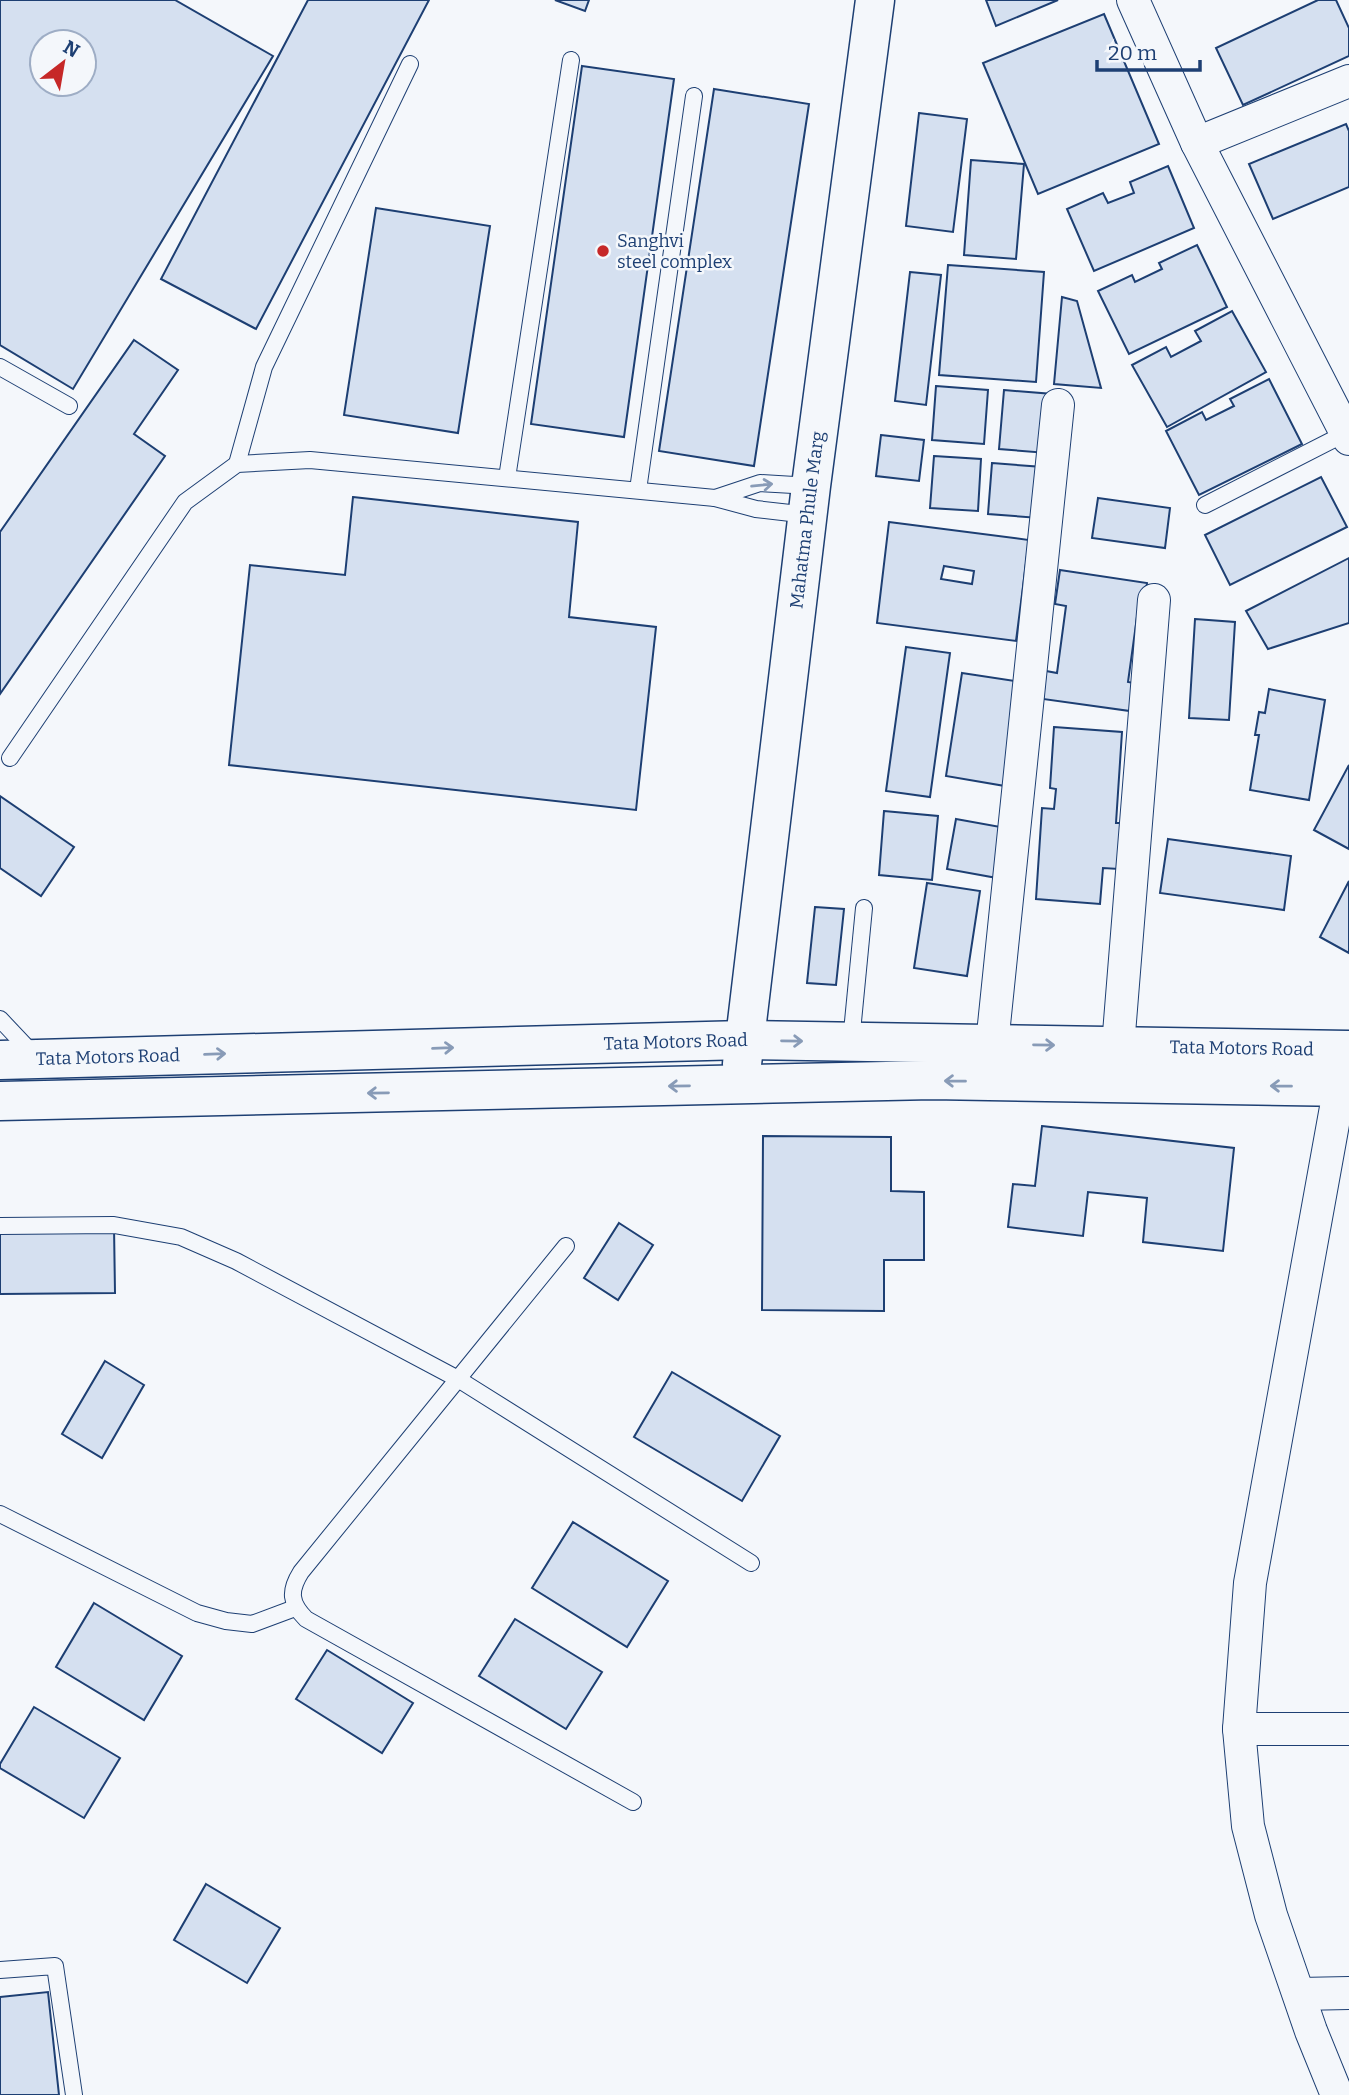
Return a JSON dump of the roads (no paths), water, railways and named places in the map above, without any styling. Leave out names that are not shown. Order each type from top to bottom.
[{"type":"main road","name":"Mahatma Phule Marg","points":[[740,1084],[809,500],[875,0]]},
{"type":"main road","name":"Tata Motors Road","points":[[0,1060],[744,1040],[1118,1046],[1347,1064]]},
{"type":"main road","points":[[0,1101],[932,1080],[1347,1064]]},
{"type":"street","points":[[1133,0],[1197,143],[1347,436]]},
{"type":"street","points":[[1197,143],[1349,81]]},
{"type":"street","points":[[992,1044],[1058,405]]},
{"type":"street","points":[[1118,1046],[1154,600]]},
{"type":"street","points":[[1336,2095],[1271,1915],[1248,1826],[1239,1729],[1250,1583],[1347,1064]]},
{"type":"street","points":[[1239,1729],[1349,1729]]},
{"type":"street","points":[[1298,1994],[1349,1993]]},
{"type":"lane","points":[[507,478],[571,60]]},
{"type":"lane","points":[[237,464],[264,367],[410,64]]},
{"type":"lane","points":[[638,490],[694,96]]},
{"type":"lane","points":[[0,367],[69,406]]},
{"type":"lane","points":[[1205,505],[1347,436]]},
{"type":"lane","points":[[10,758],[185,502],[237,464],[310,460],[715,498],[757,509],[809,500]]},
{"type":"lane","points":[[715,498],[760,483],[809,500]]},
{"type":"lane","points":[[851,1042],[864,908]]},
{"type":"lane","points":[[0,1019],[37,1059]]},
{"type":"lane","points":[[0,1226],[114,1225],[181,1237],[236,1261],[458,1379],[751,1563]]},
{"type":"lane","points":[[566,1246],[301,1572],[293,1584],[295,1608],[306,1619],[633,1802]]},
{"type":"lane","points":[[0,1514],[197,1613],[226,1621],[252,1624],[295,1608]]},
{"type":"lane","points":[[0,1970],[55,1965],[74,2095]]},
{"type":"place","name":"Sanghvi steel complex","points":[[603,251]]}]
